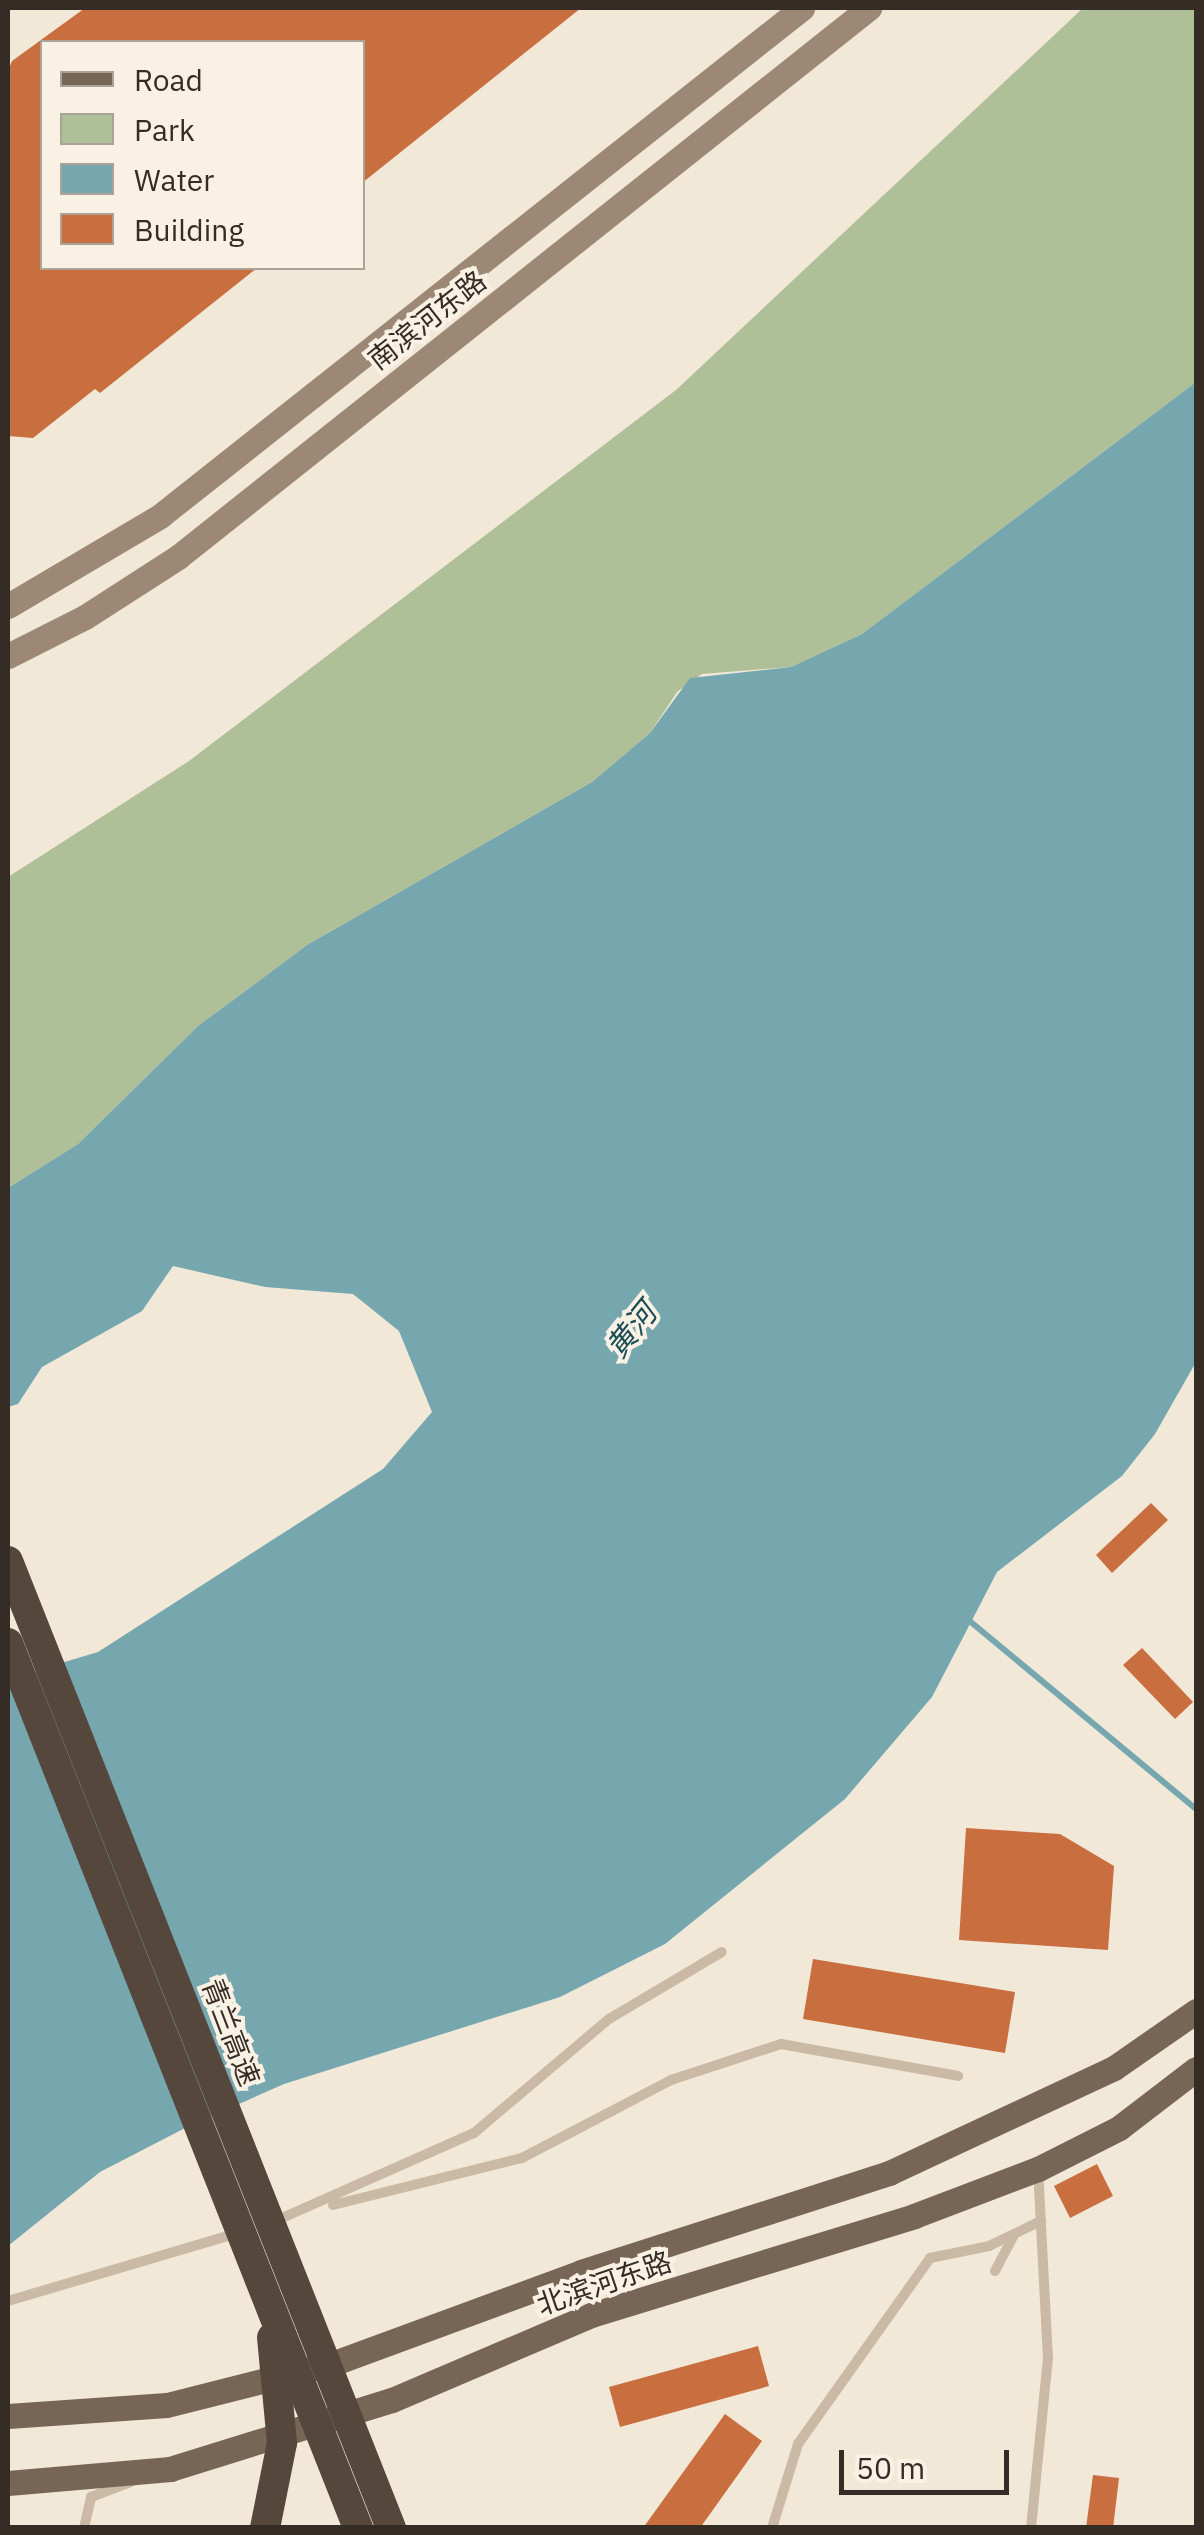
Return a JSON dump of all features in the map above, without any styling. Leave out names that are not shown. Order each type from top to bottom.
[{"type":"highway","name":"青兰高速","points":[[8,1561],[390,2528]]},
{"type":"highway","points":[[8,1643],[262,2275],[358,2528]]},
{"type":"highway","points":[[262,2275],[282,2443],[265,2528]]},
{"type":"main road","name":"南滨河东路","points":[[8,606],[160,516],[802,8]]},
{"type":"main road","name":"南滨河东路","points":[[8,656],[84,617],[178,556],[868,8]]},
{"type":"main road","name":"北滨河东路","points":[[8,2416],[167,2406],[337,2362],[581,2272],[889,2174],[1114,2068],[1196,2012]]},
{"type":"main road","name":"北滨河东路","points":[[8,2483],[170,2469],[392,2400],[591,2315],[914,2216],[1038,2169],[1119,2128],[1196,2069]]},
{"type":"lane","points":[[308,2212],[474,2134],[609,2019],[722,1952]]},
{"type":"lane","points":[[8,2301],[308,2212],[522,2158],[672,2080],[781,2044],[958,2076]]},
{"type":"lane","points":[[1031,2528],[1048,2359],[1038,2169]]},
{"type":"lane","points":[[772,2528],[798,2444],[930,2258],[1014,2234],[1041,2221]]},
{"type":"lane","points":[[995,2271],[1014,2234]]},
{"type":"lane","points":[[84,2528],[91,2496],[170,2469]]},
{"type":"green space","points":[[1083,8],[1196,8],[1196,382],[862,634],[791,667],[702,674],[677,692],[650,733],[592,782],[307,945],[198,1026],[78,1144],[8,1188],[8,877],[189,761],[676,390]]},
{"type":"water","name":"黄河","points":[[1196,382],[1196,1362],[1155,1434],[1122,1476],[997,1572],[932,1697],[845,1799],[665,1944],[560,1997],[284,2084],[189,2126],[100,2172],[8,2246],[8,1679],[98,1652],[383,1469],[432,1412],[399,1331],[353,1294],[265,1287],[173,1266],[142,1311],[42,1367],[18,1404],[8,1407],[8,1188],[78,1144],[198,1026],[307,945],[592,782],[650,733],[690,678],[791,667],[862,634]]},
{"type":"building","points":[[85,8],[581,8],[365,181],[365,40],[41,40]]},
{"type":"building","points":[[40,41],[40,270],[254,270],[100,393],[95,389],[33,438],[8,436],[8,71],[12,61]]},
{"type":"building","points":[[1151,1503],[1168,1520],[1112,1573],[1096,1555]]},
{"type":"building","points":[[1142,1648],[1193,1702],[1175,1719],[1123,1665]]},
{"type":"building","points":[[966,1828],[1060,1834],[1114,1866],[1108,1950],[959,1940]]},
{"type":"building","points":[[813,1959],[1015,1992],[1005,2053],[803,2019]]},
{"type":"building","points":[[1097,2164],[1113,2196],[1070,2218],[1054,2186]]},
{"type":"building","points":[[758,2346],[769,2386],[620,2427],[609,2387]]},
{"type":"building","points":[[725,2414],[762,2441],[700,2528],[643,2528]]},
{"type":"building","points":[[1093,2475],[1119,2478],[1113,2528],[1086,2528]]},
{"type":"waterway","points":[[966,1618],[1196,1809]]}]
